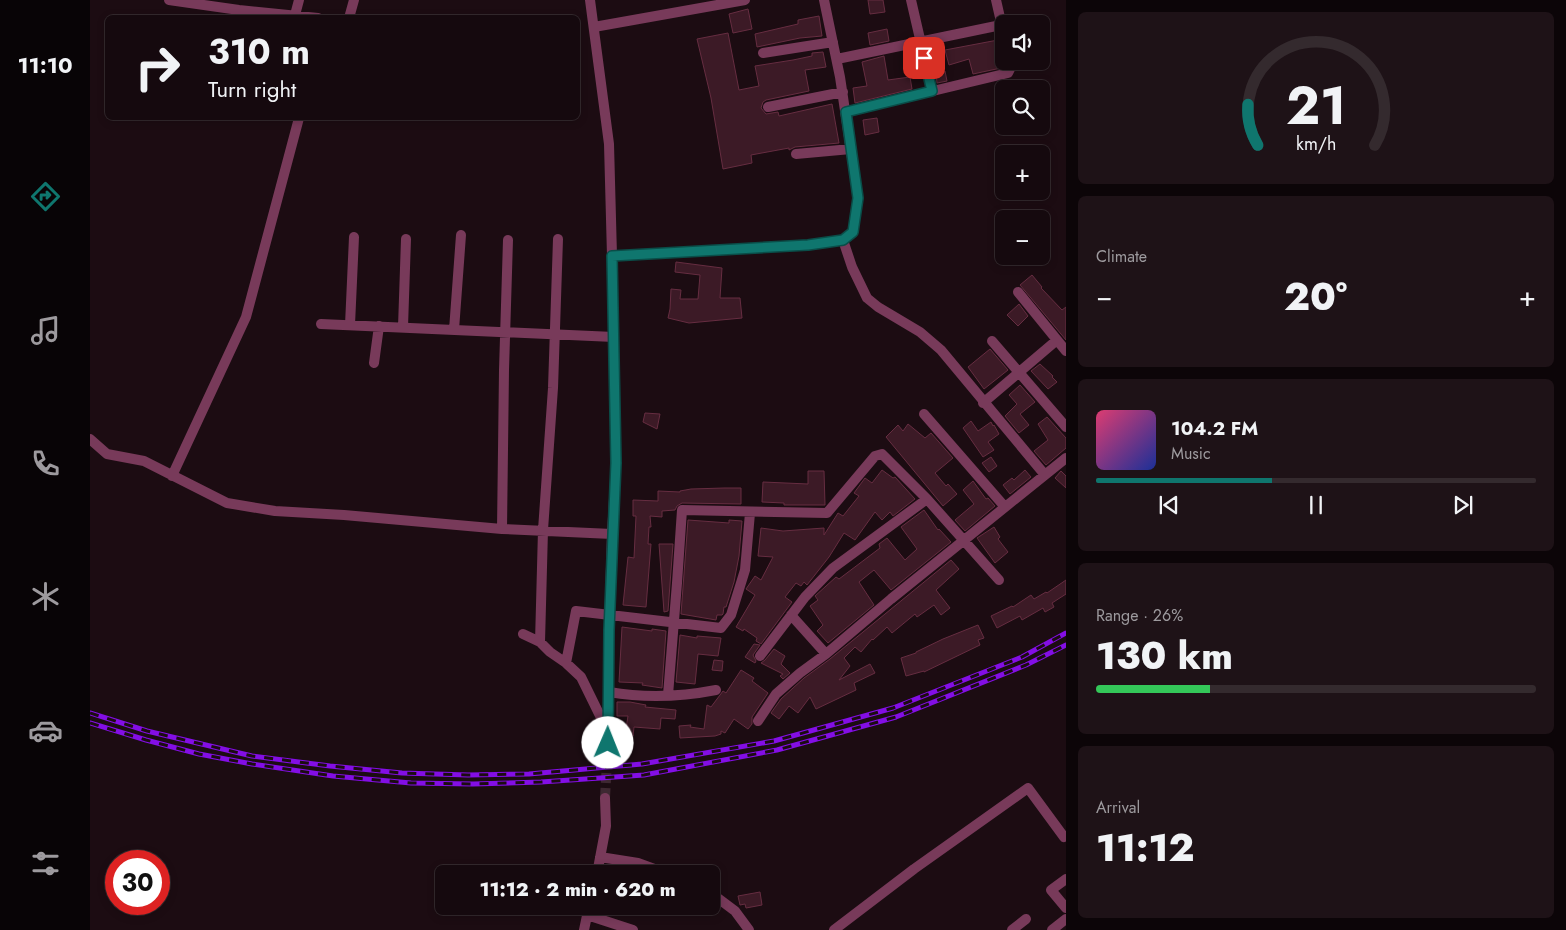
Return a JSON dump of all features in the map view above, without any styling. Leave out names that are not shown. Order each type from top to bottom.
[{"type":"street","points":[[169,0],[239,10],[295,15],[299,0]]},
{"type":"street","points":[[350,15],[354,0]]},
{"type":"street","points":[[523,634],[540,642],[581,677],[608,738],[609,614],[616,463],[612,256],[609,144],[590,0]]},
{"type":"street","points":[[594,27],[745,0]]},
{"type":"street","points":[[612,256],[808,245],[843,240],[853,232],[858,198],[843,92],[824,0]]},
{"type":"street","points":[[911,0],[932,91]]},
{"type":"street","points":[[996,0],[1000,15]]},
{"type":"street","points":[[837,59],[920,42],[995,31]]},
{"type":"street","points":[[763,53],[833,42]]},
{"type":"street","points":[[846,112],[1008,73],[1010,70]]},
{"type":"street","points":[[768,107],[843,92]]},
{"type":"street","points":[[172,476],[246,317],[298,120]]},
{"type":"street","points":[[796,154],[851,149]]},
{"type":"street","points":[[454,330],[461,235]]},
{"type":"street","points":[[350,325],[354,237]]},
{"type":"street","points":[[403,327],[406,239]]},
{"type":"street","points":[[540,642],[543,530],[553,388],[558,239]]},
{"type":"street","points":[[502,529],[508,240]]},
{"type":"street","points":[[843,240],[852,267],[867,298],[878,307],[920,332],[941,350],[983,403],[1045,475]]},
{"type":"street","points":[[1018,292],[1066,351]]},
{"type":"street","points":[[321,324],[614,338]]},
{"type":"street","points":[[374,363],[379,326]]},
{"type":"street","points":[[983,403],[1057,340]]},
{"type":"street","points":[[992,341],[1066,428]]},
{"type":"street","points":[[924,414],[1005,507]]},
{"type":"street","points":[[90,439],[107,454],[144,462],[227,503],[275,510],[502,529],[612,534]]},
{"type":"street","points":[[668,695],[682,510],[827,514],[875,456],[882,454],[926,498],[999,580]]},
{"type":"street","points":[[758,721],[776,694],[884,604],[1066,458]]},
{"type":"street","points":[[760,656],[805,597],[833,568],[926,498]]},
{"type":"street","points":[[566,663],[576,611],[721,628],[731,615],[745,570],[750,513]]},
{"type":"street","points":[[791,615],[826,654]]},
{"type":"street","points":[[609,692],[632,696],[689,695],[716,690]]},
{"type":"street","points":[[834,930],[914,869],[1028,788],[1064,837],[1066,836]]},
{"type":"street","points":[[599,865],[606,826],[605,798]]},
{"type":"street","points":[[600,857],[643,865]]},
{"type":"street","points":[[1066,879],[1051,890],[1066,908]]},
{"type":"street","points":[[720,900],[735,911],[749,930]]},
{"type":"street","points":[[584,930],[587,915]]},
{"type":"street","points":[[599,915],[632,930]]},
{"type":"street","points":[[1012,930],[1026,919]]},
{"type":"street","points":[[1052,930],[1066,919]]},
{"type":"building","points":[[868,0],[883,0],[885,12],[870,14]]},
{"type":"building","points":[[748,9],[752,29],[733,33],[729,14]]},
{"type":"building","points":[[819,16],[822,36],[800,38],[757,47],[755,34],[798,24],[798,20]]},
{"type":"building","points":[[887,29],[889,41],[870,45],[868,33]]},
{"type":"building","points":[[728,33],[739,90],[759,86],[755,66],[793,60],[812,56],[812,53],[823,52],[826,67],[805,70],[809,91],[766,100],[761,108],[766,114],[778,112],[779,116],[832,104],[839,143],[795,147],[789,150],[789,148],[751,155],[752,163],[723,169],[711,98],[697,39]]},
{"type":"building","points":[[995,41],[995,69],[973,74],[969,59],[949,65],[945,50]]},
{"type":"building","points":[[884,56],[888,80],[910,77],[912,89],[855,103],[853,88],[867,86],[862,62]]},
{"type":"building","points":[[945,71],[947,81],[937,83],[936,73]]},
{"type":"building","points":[[877,118],[879,132],[865,135],[863,120]]},
{"type":"building","points":[[676,262],[722,268],[720,298],[740,298],[742,318],[689,323],[668,318],[671,289],[681,290],[680,299],[698,299],[700,275],[675,272]]},
{"type":"building","points":[[1032,275],[1041,288],[1062,310],[1066,307],[1066,340],[1020,285]]},
{"type":"building","points":[[1019,304],[1028,316],[1018,326],[1007,315]]},
{"type":"building","points":[[990,349],[1008,370],[984,389],[968,367]]},
{"type":"building","points":[[1040,364],[1057,382],[1048,389],[1031,371]]},
{"type":"building","points":[[1020,385],[1035,402],[1020,414],[1029,425],[1019,433],[1005,416],[1017,404],[1009,395]]},
{"type":"building","points":[[645,413],[660,414],[657,429],[643,422]]},
{"type":"building","points":[[1047,417],[1066,438],[1066,448],[1046,465],[1034,451],[1048,440],[1038,424]]},
{"type":"building","points":[[971,421],[978,431],[991,422],[999,434],[988,442],[994,450],[983,457],[963,428]]},
{"type":"building","points":[[908,424],[925,438],[931,433],[953,458],[935,473],[946,486],[948,484],[957,494],[943,506],[886,437],[898,425],[903,431]]},
{"type":"building","points":[[991,457],[997,466],[989,472],[982,463]]},
{"type":"building","points":[[882,470],[893,478],[895,477],[915,499],[893,516],[890,512],[882,520],[875,512],[855,540],[844,533],[829,557],[807,585],[804,582],[801,586],[796,583],[785,597],[792,602],[761,644],[756,641],[757,638],[744,629],[743,631],[736,627],[755,595],[746,589],[755,576],[761,580],[773,557],[758,556],[761,528],[783,531],[824,528],[824,535],[838,513],[843,516],[859,496],[854,493],[865,478],[872,483]]},
{"type":"building","points":[[1025,470],[1031,477],[1010,494],[1003,485],[1012,478],[1014,480]]},
{"type":"building","points":[[808,471],[824,471],[825,505],[784,505],[784,503],[762,502],[763,482],[808,484]]},
{"type":"building","points":[[1061,471],[1066,476],[1066,488],[1055,478]]},
{"type":"building","points":[[973,481],[986,499],[988,498],[995,506],[965,531],[955,520],[974,504],[963,490]]},
{"type":"building","points":[[741,488],[741,504],[682,503],[675,510],[662,511],[662,517],[650,516],[651,527],[649,527],[648,544],[651,544],[646,607],[623,605],[628,557],[634,558],[636,516],[633,516],[633,500],[658,501],[658,491],[680,492],[691,489]]},
{"type":"building","points":[[924,510],[938,530],[951,542],[891,590],[874,570],[859,582],[874,605],[828,643],[817,631],[823,625],[810,606],[818,600],[815,596],[836,577],[839,579],[880,548],[879,544],[887,538],[905,560],[917,549],[901,527]]},
{"type":"building","points":[[688,520],[729,523],[729,520],[742,521],[739,556],[734,582],[723,614],[717,615],[716,620],[681,614]]},
{"type":"building","points":[[994,527],[1000,537],[998,539],[1008,552],[995,563],[977,538]]},
{"type":"building","points":[[659,544],[673,544],[668,611],[664,612]]},
{"type":"building","points":[[951,560],[959,569],[936,590],[950,608],[941,615],[934,605],[917,617],[915,614],[892,633],[887,627],[872,639],[861,652],[855,647],[844,658],[850,666],[839,680],[870,664],[875,673],[854,683],[856,690],[816,709],[810,697],[798,713],[789,706],[779,719],[771,713],[781,699],[804,678]]},
{"type":"building","points":[[1066,580],[1066,594],[1052,603],[1054,607],[1045,612],[1043,608],[1022,620],[1020,616],[997,628],[991,616],[1013,607],[1031,595],[1034,599],[1047,593]]},
{"type":"building","points":[[978,625],[984,638],[978,640],[980,645],[924,672],[906,676],[901,658]]},
{"type":"building","points":[[622,627],[666,631],[662,688],[642,685],[643,683],[619,682]]},
{"type":"building","points":[[680,635],[697,638],[697,636],[721,638],[718,656],[698,654],[695,684],[676,682]]},
{"type":"building","points":[[754,644],[760,645],[753,655],[755,663],[745,657]]},
{"type":"building","points":[[774,649],[785,656],[781,664],[790,673],[783,679],[780,676],[783,674],[761,663]]},
{"type":"building","points":[[714,660],[723,661],[722,671],[712,670]]},
{"type":"building","points":[[741,670],[754,678],[752,681],[768,693],[752,717],[752,724],[748,729],[734,719],[725,733],[721,731],[721,734],[715,736],[680,738],[679,726],[691,725],[690,727],[704,729],[707,705],[711,707],[723,691],[726,693]]},
{"type":"building","points":[[617,702],[630,702],[646,705],[645,707],[676,710],[675,719],[661,718],[660,729],[634,727],[633,736],[625,735],[628,716],[617,716]]},
{"type":"building","points":[[760,892],[762,905],[746,908],[745,904],[740,905],[738,896]]},
{"type":"tunnel","points":[[605,798],[608,743]]},
{"type":"railway","points":[[90,713],[147,731],[252,756],[402,773],[529,774],[642,764],[774,741],[893,708],[1022,657],[1066,633]]},
{"type":"railway","points":[[90,723],[199,754],[333,776],[411,783],[473,784],[541,782],[644,775],[777,750],[896,717],[1026,665],[1066,645]]},
{"type":"route","points":[[608,743],[608,663],[616,463],[612,256],[808,245],[843,240],[853,232],[858,198],[846,112],[932,91],[924,58]]}]
